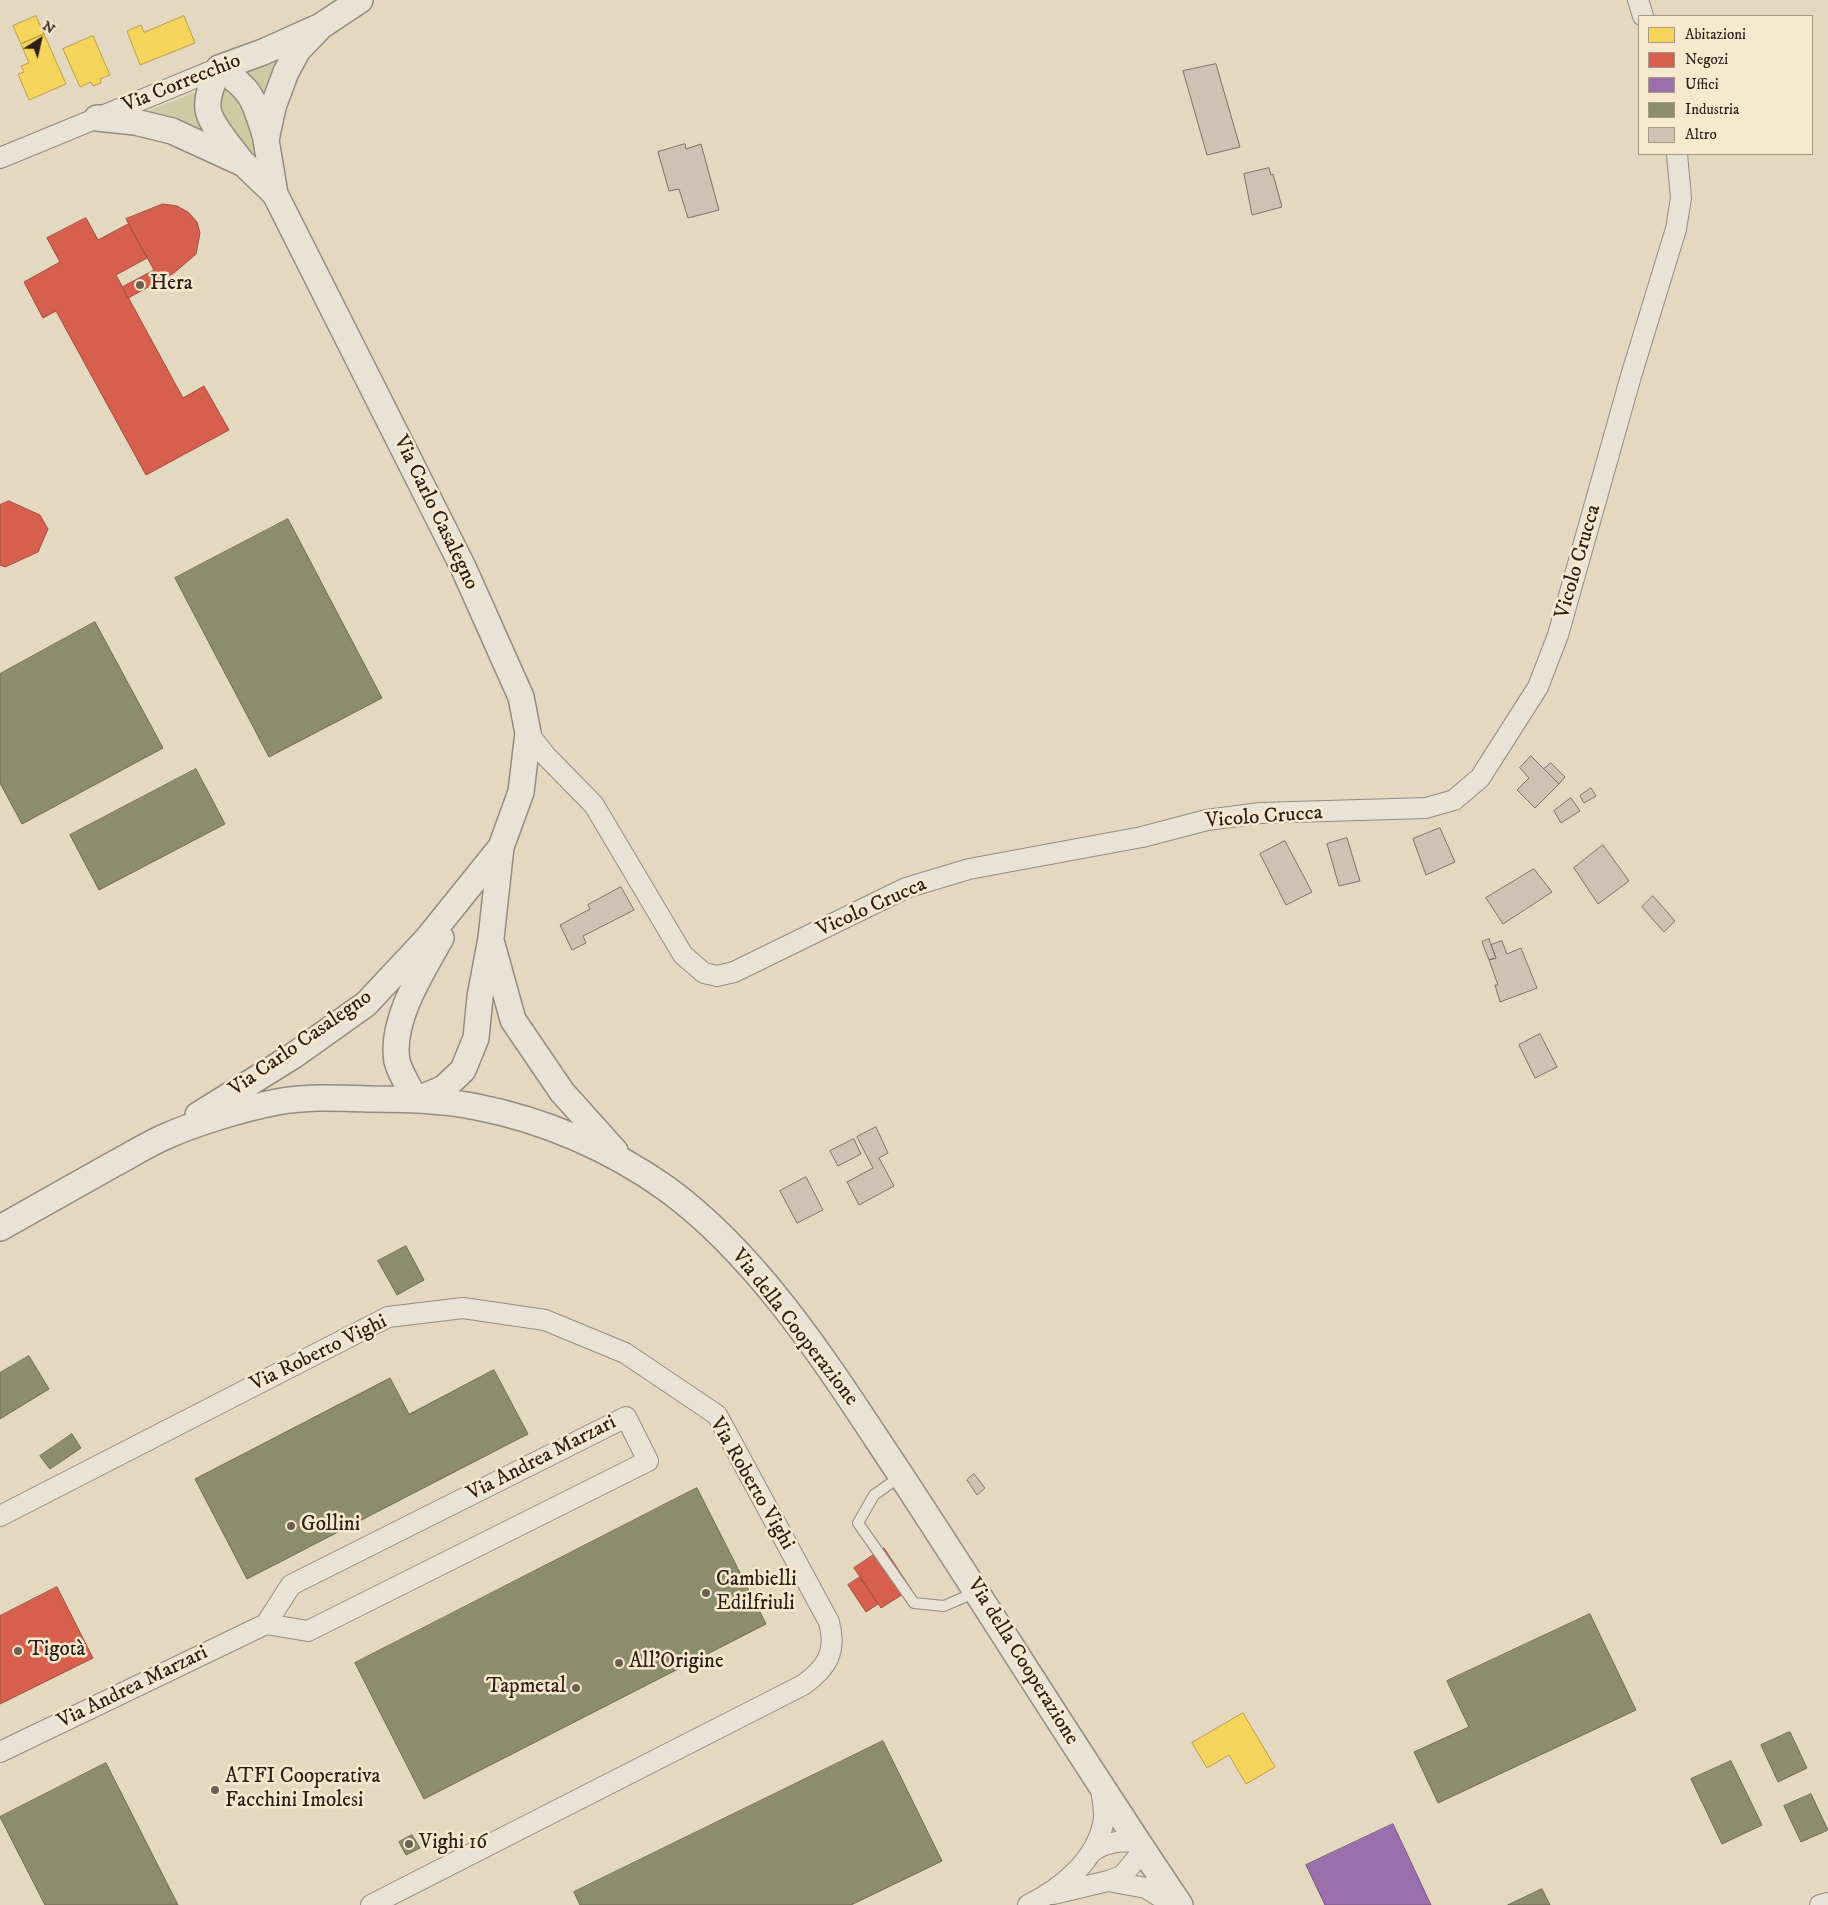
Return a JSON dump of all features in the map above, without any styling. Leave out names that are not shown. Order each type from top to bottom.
[{"type":"street","name":"Via Correcchio","points":[[0,158],[219,68],[263,52],[321,26],[360,0]]},
{"type":"street","points":[[1638,0],[1643,15]]},
{"type":"street","name":"Via Carlo Casalegno","points":[[266,140],[274,107],[286,72],[298,50],[321,26]]},
{"type":"street","name":"Via Carlo Casalegno","points":[[275,194],[244,164],[219,132],[208,109],[210,90],[219,68],[242,82],[255,104],[266,140],[275,194],[463,567],[521,698],[528,734],[521,792],[501,847],[491,938],[480,997],[476,1038],[463,1070],[444,1088],[416,1100],[397,1062],[397,1028],[423,970],[468,890]]},
{"type":"street","name":"Via Carlo Casalegno","points":[[97,118],[135,122],[172,130],[244,164]]},
{"type":"street","name":"Vicolo Crucca","points":[[528,734],[546,756],[594,805],[683,955],[704,973],[717,976],[734,972],[906,888],[969,869],[1132,839],[1207,820],[1260,813],[1426,808],[1454,800],[1480,778],[1538,687],[1558,635],[1631,376],[1676,229],[1682,198],[1677,155]]},
{"type":"street","name":"Via Carlo Casalegno","points":[[162,1138],[293,1056],[366,1004],[427,939],[501,847]]},
{"type":"street","name":"Via Carlo Casalegno","points":[[491,938],[513,1020],[562,1092],[625,1162]]},
{"type":"street","name":"Via della Cooperazione","points":[[0,1228],[162,1138],[246,1109],[281,1101],[333,1098],[416,1100],[475,1106],[533,1121],[578,1139],[625,1162],[667,1189],[710,1225],[750,1265],[798,1328],[902,1476],[1101,1788],[1180,1905]]},
{"type":"street","name":"Via Roberto Vighi","points":[[0,1516],[388,1317],[463,1308],[545,1320],[625,1353],[717,1415],[829,1622],[833,1645],[824,1665],[803,1685],[371,1905]]},
{"type":"street","name":"Via Andrea Marzari","points":[[0,1752],[266,1624],[292,1584],[626,1417],[648,1461],[308,1631],[266,1624]]},
{"type":"street","points":[[1092,1852],[1104,1823],[1101,1788]]},
{"type":"street","points":[[1028,1905],[1047,1896],[1122,1876],[1140,1846],[1118,1842],[1100,1846],[1092,1852],[1070,1877],[1047,1896]]},
{"type":"street","points":[[1108,1881],[1146,1888],[1173,1905]]},
{"type":"street","points":[[1820,1905],[1828,1903]]},
{"type":"lane","points":[[902,1476],[874,1495],[858,1523],[914,1603],[944,1606],[977,1591]]},
{"type":"shaded area","points":[[285,56],[264,114],[241,74]]},
{"type":"shaded area","points":[[225,86],[243,96],[260,162],[230,131],[213,103]]},
{"type":"shaded area","points":[[196,92],[200,120],[216,144],[138,115]]},
{"type":"building: Abitazioni","points":[[36,16],[44,34],[21,44],[13,26]]},
{"type":"building: Abitazioni","points":[[184,16],[195,43],[140,65],[127,31],[141,25],[144,32]]},
{"type":"building: Abitazioni","points":[[44,34],[66,84],[29,100],[18,74],[24,72],[21,66],[29,63],[21,44]]},
{"type":"building: Abitazioni","points":[[93,36],[110,75],[100,79],[101,83],[93,86],[91,82],[80,87],[63,49]]},
{"type":"building: Abitazioni","points":[[1243,1713],[1275,1767],[1246,1784],[1229,1755],[1207,1768],[1192,1743]]},
{"type":"building: Negozi","points":[[163,204],[177,206],[188,212],[197,222],[200,233],[196,254],[174,273],[128,298],[122,287],[154,270],[126,219]]},
{"type":"building: Negozi","points":[[86,218],[98,240],[128,224],[147,258],[116,275],[183,398],[204,386],[229,430],[146,475],[56,311],[43,318],[24,282],[60,262],[47,238]]},
{"type":"building: Negozi","points":[[9,501],[40,515],[48,529],[38,552],[5,567],[0,565],[0,505]]},
{"type":"building: Negozi","points":[[884,1548],[911,1589],[881,1608],[854,1568]]},
{"type":"building: Negozi","points":[[860,1577],[878,1604],[866,1612],[848,1585]]},
{"type":"building: Negozi","points":[[57,1587],[93,1658],[0,1704],[0,1616]]},
{"type":"building: Uffici","points":[[1393,1824],[1431,1905],[1325,1905],[1306,1865]]},
{"type":"building: Industria","points":[[288,519],[382,698],[269,757],[175,578]]},
{"type":"building: Industria","points":[[95,622],[163,748],[22,824],[0,783],[0,674]]},
{"type":"building: Industria","points":[[196,769],[225,824],[99,890],[70,835]]},
{"type":"building: Industria","points":[[406,1246],[424,1280],[397,1295],[378,1261]]},
{"type":"building: Industria","points":[[29,1356],[49,1389],[0,1419],[0,1373]]},
{"type":"building: Industria","points":[[494,1370],[528,1434],[247,1579],[195,1479],[390,1378],[409,1414]]},
{"type":"building: Industria","points":[[72,1434],[81,1448],[50,1469],[40,1456]]},
{"type":"building: Industria","points":[[697,1488],[766,1624],[424,1799],[355,1663]]},
{"type":"building: Industria","points":[[1590,1614],[1636,1710],[1438,1803],[1414,1752],[1469,1727],[1447,1681]]},
{"type":"building: Industria","points":[[1790,1732],[1807,1768],[1778,1782],[1761,1745]]},
{"type":"building: Industria","points":[[883,1741],[942,1861],[851,1905],[580,1905],[574,1892]]},
{"type":"building: Industria","points":[[1731,1761],[1762,1825],[1722,1844],[1691,1779]]},
{"type":"building: Industria","points":[[106,1763],[178,1905],[45,1905],[0,1817]]},
{"type":"building: Industria","points":[[1811,1794],[1828,1830],[1801,1842],[1784,1806]]},
{"type":"building: Industria","name":"Vighi 16","points":[[412,1835],[420,1848],[406,1855],[399,1842]]},
{"type":"building: Industria","points":[[1542,1889],[1550,1905],[1508,1905]]},
{"type":"building: Altro","points":[[1216,64],[1240,147],[1207,155],[1183,71]]},
{"type":"building: Altro","points":[[685,144],[686,149],[701,144],[719,210],[688,218],[679,189],[669,191],[658,152]]},
{"type":"building: Altro","points":[[1269,168],[1271,175],[1273,174],[1282,207],[1252,215],[1244,174]]},
{"type":"building: Altro","points":[[1531,756],[1559,784],[1535,808],[1517,790],[1529,778],[1520,768]]},
{"type":"building: Altro","points":[[1551,763],[1565,777],[1559,784],[1544,769]]},
{"type":"building: Altro","points":[[1591,788],[1596,796],[1584,803],[1580,796]]},
{"type":"building: Altro","points":[[1571,798],[1580,811],[1561,823],[1554,811]]},
{"type":"building: Altro","points":[[1440,828],[1455,862],[1426,875],[1413,839]]},
{"type":"building: Altro","points":[[1347,838],[1360,881],[1339,886],[1327,844]]},
{"type":"building: Altro","points":[[1285,841],[1312,892],[1286,905],[1260,854]]},
{"type":"building: Altro","points":[[1603,845],[1629,881],[1598,904],[1574,868]]},
{"type":"building: Altro","points":[[1534,869],[1552,892],[1503,924],[1486,898]]},
{"type":"building: Altro","points":[[621,887],[634,910],[583,936],[586,943],[572,950],[560,925],[590,909],[588,905]]},
{"type":"building: Altro","points":[[1653,896],[1675,921],[1664,932],[1642,907]]},
{"type":"building: Altro","points":[[1489,939],[1496,958],[1489,960],[1482,942]]},
{"type":"building: Altro","points":[[1502,941],[1507,954],[1521,948],[1537,988],[1500,1002],[1495,985],[1498,985],[1489,960],[1496,958],[1491,945]]},
{"type":"building: Altro","points":[[1540,1034],[1557,1067],[1535,1078],[1519,1045]]},
{"type":"building: Altro","points":[[876,1127],[888,1153],[879,1158],[894,1186],[859,1205],[847,1182],[873,1168],[857,1137]]},
{"type":"building: Altro","points":[[854,1139],[861,1154],[838,1166],[830,1151]]},
{"type":"building: Altro","points":[[806,1177],[823,1210],[797,1223],[780,1191]]},
{"type":"building: Altro","points":[[974,1474],[985,1488],[977,1495],[967,1480]]},
{"type":"place","name":"Hera","points":[[140,285]]},
{"type":"place","name":"Gollini","points":[[291,1526]]},
{"type":"place","name":"Cambielli Edilfriuli","points":[[706,1593]]},
{"type":"place","name":"Tigotà","points":[[18,1651]]},
{"type":"place","name":"All'Origine","points":[[619,1663]]},
{"type":"place","name":"Tapmetal","points":[[576,1688]]},
{"type":"place","name":"ATFI Cooperativa Facchini Imolesi","points":[[215,1790]]},
{"type":"place","name":"Vighi 16","points":[[409,1844]]}]
